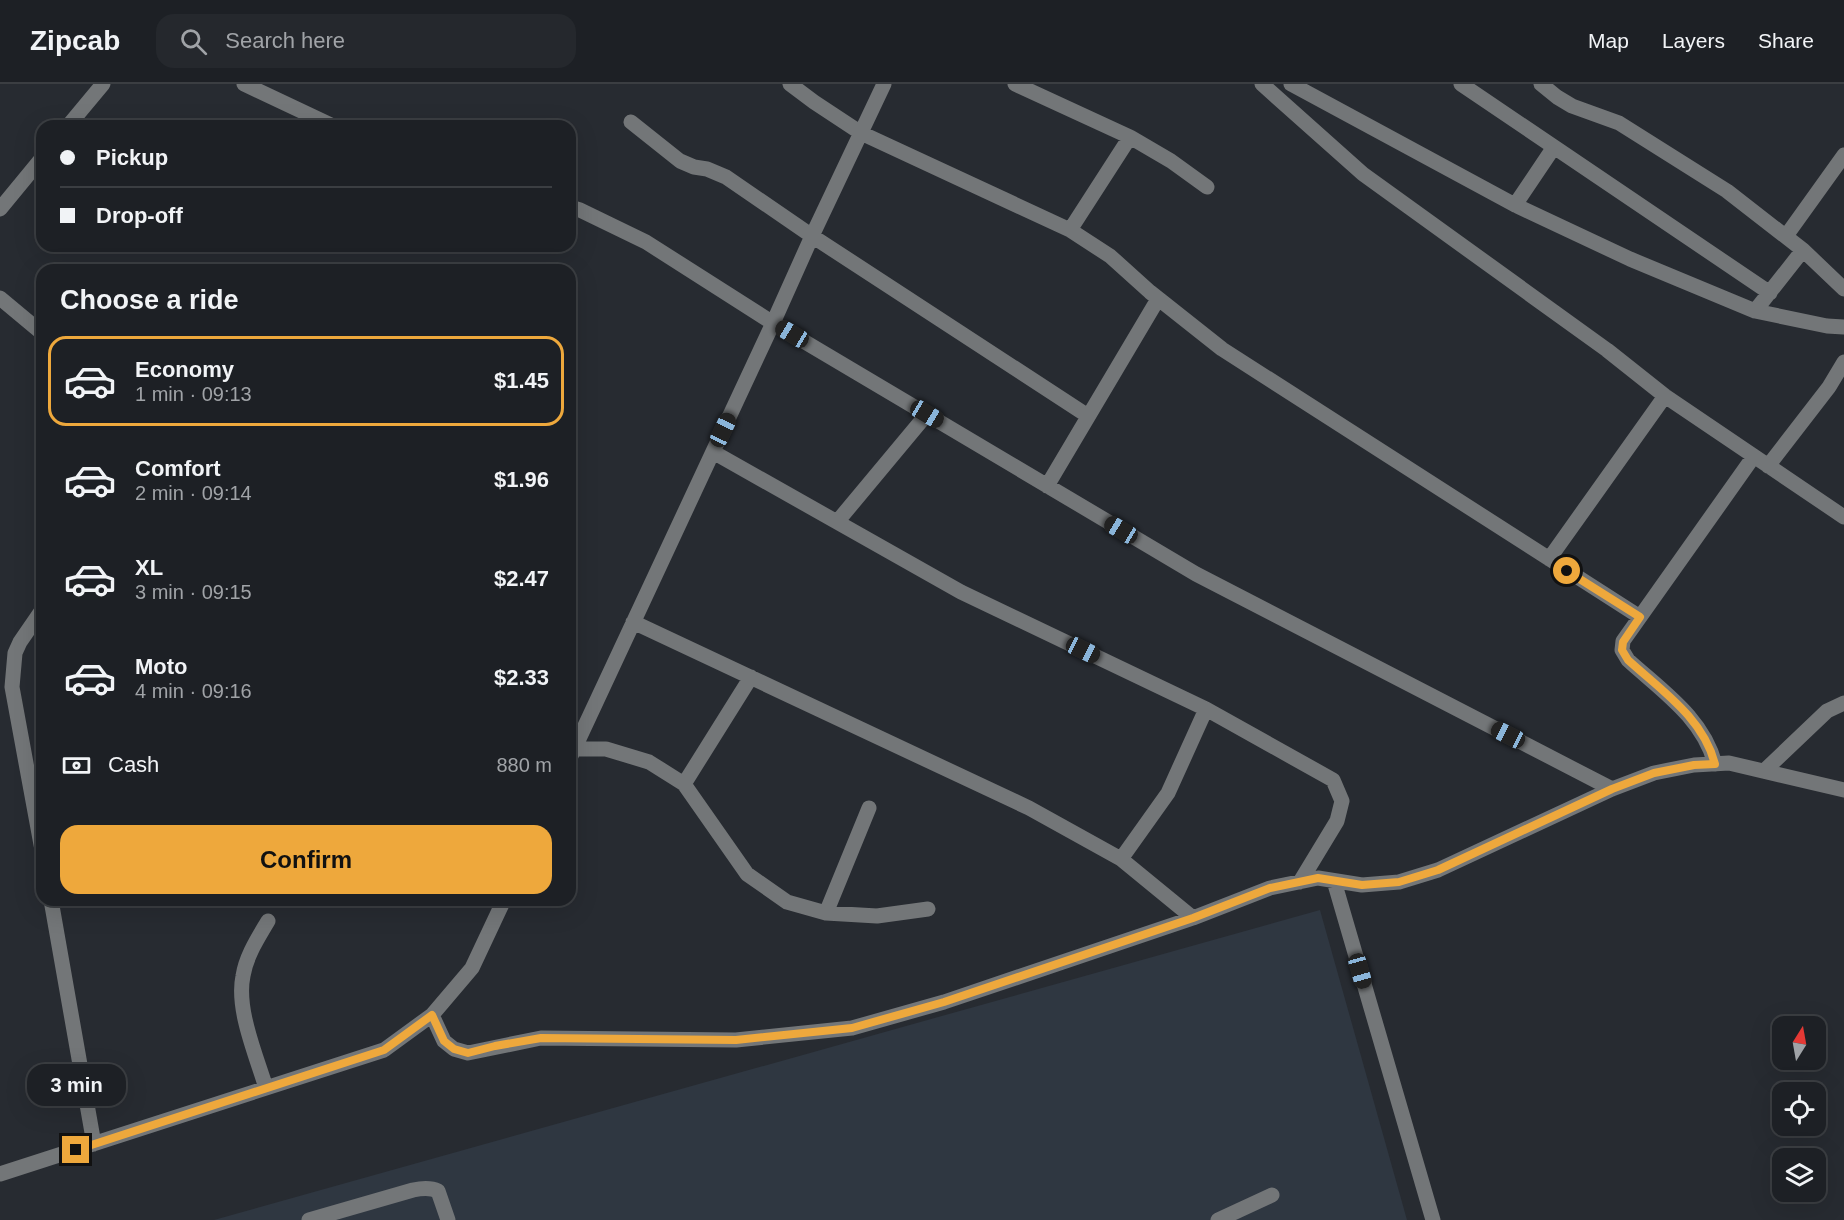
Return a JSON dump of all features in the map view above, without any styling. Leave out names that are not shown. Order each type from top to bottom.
[{"type":"street","points":[[73,120],[103,84]]},
{"type":"street","points":[[244,84],[320,120]]},
{"type":"street","points":[[790,84],[861,133],[1070,230],[1110,256],[1222,350],[1640,617]]},
{"type":"street","points":[[576,743],[884,84]]},
{"type":"street","points":[[1015,84],[1130,137],[1171,161],[1208,188]]},
{"type":"street","points":[[1262,84],[1363,174],[1607,351],[1665,396],[1844,517]]},
{"type":"street","points":[[1541,84],[1572,106],[1619,123],[1727,191],[1803,250],[1844,289]]},
{"type":"street","points":[[1295,85],[1515,205],[1630,260],[1755,311],[1827,326],[1844,327]]},
{"type":"street","points":[[1464,85],[1770,292]]},
{"type":"street","points":[[631,122],[680,161],[726,177],[812,236],[1088,416]]},
{"type":"street","points":[[1070,230],[1130,137]]},
{"type":"street","points":[[1515,205],[1554,147]]},
{"type":"street","points":[[1786,236],[1844,155]]},
{"type":"street","points":[[0,208],[36,165]]},
{"type":"street","points":[[576,210],[646,242],[773,323],[1196,574],[1612,789]]},
{"type":"street","points":[[1755,311],[1803,250]]},
{"type":"street","points":[[0,298],[36,328]]},
{"type":"street","points":[[1047,486],[1158,298]]},
{"type":"street","points":[[1768,466],[1830,387],[1844,362]]},
{"type":"street","points":[[1549,559],[1665,396]]},
{"type":"street","points":[[837,522],[927,414]]},
{"type":"street","points":[[713,452],[961,592],[1206,709],[1333,780],[1342,801],[1337,821],[1300,882]]},
{"type":"street","points":[[1715,764],[1711,747],[1690,716],[1628,660],[1622,650],[1623,642],[1754,456]]},
{"type":"street","points":[[36,617],[18,648],[13,667],[12,687],[36,817]]},
{"type":"street","points":[[633,622],[1029,807],[1121,859],[1193,918]]},
{"type":"street","points":[[684,784],[751,677]]},
{"type":"street","points":[[1764,771],[1827,711],[1844,703]]},
{"type":"street","points":[[1121,859],[1168,793],[1206,709]]},
{"type":"street","points":[[576,751],[606,749],[649,762],[684,784],[747,874],[788,903],[826,913],[877,916],[928,909]]},
{"type":"street","points":[[432,1015],[444,1041],[454,1049],[468,1053],[541,1038],[736,1040],[852,1028],[944,1002],[1193,918],[1270,888],[1318,878],[1362,885],[1399,882],[1438,870],[1612,789],[1654,773],[1694,765],[1729,763],[1844,790]]},
{"type":"street","points":[[826,913],[869,808]]},
{"type":"street","points":[[1334,880],[1433,1220]]},
{"type":"street","points":[[52,906],[94,1144]]},
{"type":"street","points":[[0,1174],[384,1050],[432,1015],[472,968],[501,906]]},
{"type":"street","points":[[266,1088],[241,997],[243,975],[249,954],[268,921]]},
{"type":"street","points":[[315,1219],[433,1188],[438,1191],[448,1220]]},
{"type":"street","points":[[1218,1220],[1272,1195]]},
{"type":"shaded area","points":[[1320,910],[1407,1220],[214,1220]]},
{"type":"route","points":[[76,1150],[384,1050],[432,1015],[444,1041],[454,1049],[468,1053],[541,1038],[736,1040],[852,1028],[944,1002],[1193,918],[1270,888],[1318,878],[1362,885],[1399,882],[1438,870],[1612,789],[1654,773],[1694,765],[1715,764],[1711,747],[1690,716],[1628,660],[1622,650],[1623,642],[1640,617],[1567,571]]}]
